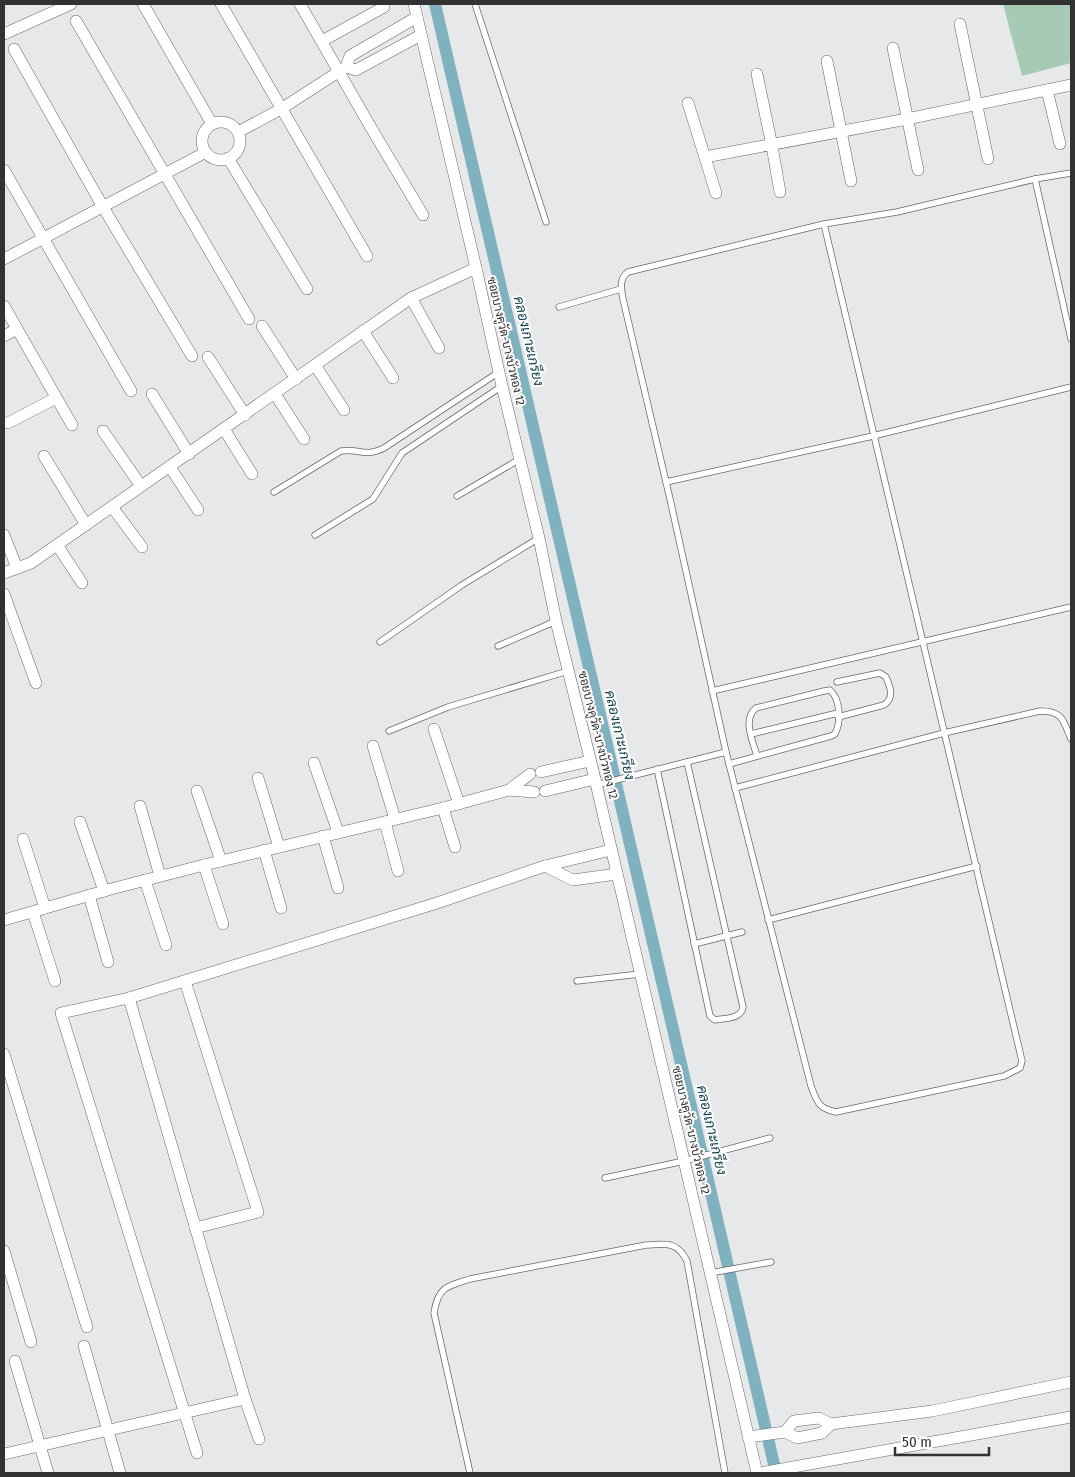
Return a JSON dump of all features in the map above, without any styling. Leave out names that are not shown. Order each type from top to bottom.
[{"type":"street","points":[[142,4],[212,124]]},
{"type":"street","points":[[221,4],[367,256]]},
{"type":"street","points":[[300,4],[322,41],[342,69],[424,215]]},
{"type":"street","name":"ซอยบางคูวัด-บางบัวทอง 12","points":[[414,4],[539,538],[556,621],[748,1437],[762,1473]]},
{"type":"street","points":[[4,34],[65,5]]},
{"type":"street","points":[[322,41],[384,7]]},
{"type":"street","points":[[238,132],[281,109],[342,69],[350,56],[417,17]]},
{"type":"street","points":[[76,21],[249,319]]},
{"type":"street","points":[[960,24],[988,159]]},
{"type":"street","points":[[342,69],[356,70],[421,35]]},
{"type":"street","points":[[893,48],[918,170]]},
{"type":"street","points":[[14,49],[192,356]]},
{"type":"street","points":[[827,62],[851,181]]},
{"type":"street","points":[[757,74],[780,192]]},
{"type":"street","points":[[706,157],[976,106],[1071,85]]},
{"type":"street","points":[[1047,90],[1060,144]]},
{"type":"street","points":[[688,103],[716,193]]},
{"type":"street","points":[[217,122],[230,124],[238,132],[240,145],[234,155],[228,158],[216,159],[206,152],[202,140],[207,128],[212,124],[217,122]]},
{"type":"street","points":[[4,259],[206,152]]},
{"type":"street","points":[[228,158],[307,290]]},
{"type":"street","points":[[4,170],[131,391]]},
{"type":"street","points":[[4,573],[31,563],[412,298],[476,268]]},
{"type":"street","points":[[412,298],[439,348]]},
{"type":"street","points":[[4,306],[72,425]]},
{"type":"street","points":[[262,326],[296,379]]},
{"type":"street","points":[[4,336],[17,329]]},
{"type":"street","points":[[363,331],[393,378]]},
{"type":"street","points":[[208,357],[245,415]]},
{"type":"street","points":[[315,365],[344,410]]},
{"type":"street","points":[[152,394],[189,454]]},
{"type":"street","points":[[274,394],[304,439]]},
{"type":"street","points":[[8,423],[56,398]]},
{"type":"street","points":[[224,429],[252,474]]},
{"type":"street","points":[[103,431],[141,486]]},
{"type":"street","points":[[44,456],[86,525]]},
{"type":"street","points":[[170,467],[198,510]]},
{"type":"street","points":[[112,507],[142,547]]},
{"type":"street","points":[[4,535],[17,568]]},
{"type":"street","points":[[57,545],[82,583]]},
{"type":"street","points":[[4,594],[36,683]]},
{"type":"street","points":[[434,729],[459,804]]},
{"type":"street","points":[[373,746],[390,820],[398,871]]},
{"type":"street","points":[[4,920],[204,864],[459,804],[509,790],[536,773],[590,760]]},
{"type":"street","points":[[314,763],[338,832]]},
{"type":"street","points":[[258,778],[279,847]]},
{"type":"street","points":[[509,790],[540,792],[595,782]]},
{"type":"street","points":[[197,791],[221,861]]},
{"type":"street","points":[[140,806],[160,876]]},
{"type":"street","points":[[443,808],[455,847]]},
{"type":"street","points":[[80,822],[104,891]]},
{"type":"street","points":[[323,836],[338,888]]},
{"type":"street","points":[[23,839],[45,908]]},
{"type":"street","points":[[264,850],[282,908]]},
{"type":"street","points":[[197,1453],[61,1013],[129,998],[437,903],[545,866],[611,850]]},
{"type":"street","points":[[204,864],[224,924]]},
{"type":"street","points":[[545,866],[573,880],[617,874]]},
{"type":"street","points":[[146,880],[166,945]]},
{"type":"street","points":[[88,895],[108,962]]},
{"type":"street","points":[[33,912],[55,981]]},
{"type":"street","points":[[185,980],[258,1212],[195,1228]]},
{"type":"street","points":[[129,998],[258,1439]]},
{"type":"street","points":[[4,1054],[87,1327]]},
{"type":"street","points":[[4,1251],[31,1342]]},
{"type":"street","points":[[84,1346],[120,1473]]},
{"type":"street","points":[[15,1361],[48,1473]]},
{"type":"street","points":[[783,1432],[794,1421],[819,1418],[831,1424],[932,1410],[1071,1382]]},
{"type":"street","points":[[4,1454],[245,1399]]},
{"type":"street","points":[[762,1473],[1071,1417]]},
{"type":"street","points":[[748,1437],[783,1432],[797,1438],[822,1433],[831,1424]]},
{"type":"lane","points":[[475,4],[546,222]]},
{"type":"lane","points":[[824,224],[1022,1061],[1020,1068],[1004,1076],[836,1112],[824,1110],[819,1105],[811,1086],[768,920],[726,752],[621,289],[621,281],[623,275],[628,272],[824,224],[896,212],[1071,173]]},
{"type":"lane","points":[[1034,180],[1071,339]]},
{"type":"lane","points":[[559,307],[621,289]]},
{"type":"lane","points":[[274,492],[341,451],[349,450],[365,454],[374,453],[384,448],[499,372]]},
{"type":"lane","points":[[315,536],[373,499],[402,453],[502,386]]},
{"type":"lane","points":[[666,482],[873,436],[1071,386]]},
{"type":"lane","points":[[457,496],[520,458]]},
{"type":"lane","points":[[380,642],[462,585],[539,538]]},
{"type":"lane","points":[[712,691],[1071,607]]},
{"type":"lane","points":[[498,646],[556,621]]},
{"type":"lane","points":[[389,731],[448,707],[568,671]]},
{"type":"lane","points":[[751,734],[884,705],[891,696],[886,677],[880,673],[837,682]]},
{"type":"lane","points":[[729,764],[835,734],[839,724],[837,701],[830,690],[753,710],[748,724],[757,756]]},
{"type":"lane","points":[[735,788],[944,733],[1040,711],[1052,711],[1060,715],[1071,739]]},
{"type":"lane","points":[[595,782],[612,780],[726,752]]},
{"type":"lane","points":[[657,769],[710,1016],[715,1020],[739,1015],[742,1012],[742,1006],[687,762]]},
{"type":"lane","points":[[768,920],[977,866]]},
{"type":"lane","points":[[694,944],[742,932]]},
{"type":"lane","points":[[577,981],[640,974]]},
{"type":"lane","points":[[605,1178],[698,1158],[770,1138]]},
{"type":"lane","points":[[470,1473],[434,1313],[436,1300],[440,1292],[449,1285],[470,1278],[646,1245],[667,1244],[682,1251],[687,1261],[725,1473]]},
{"type":"lane","points":[[710,1273],[771,1262]]},
{"type":"green space","points":[[1003,4],[1070,4],[1071,63],[1022,76]]},
{"type":"waterway","name":"คลองเกาะเกรียง","points":[[435,4],[776,1473]]}]
